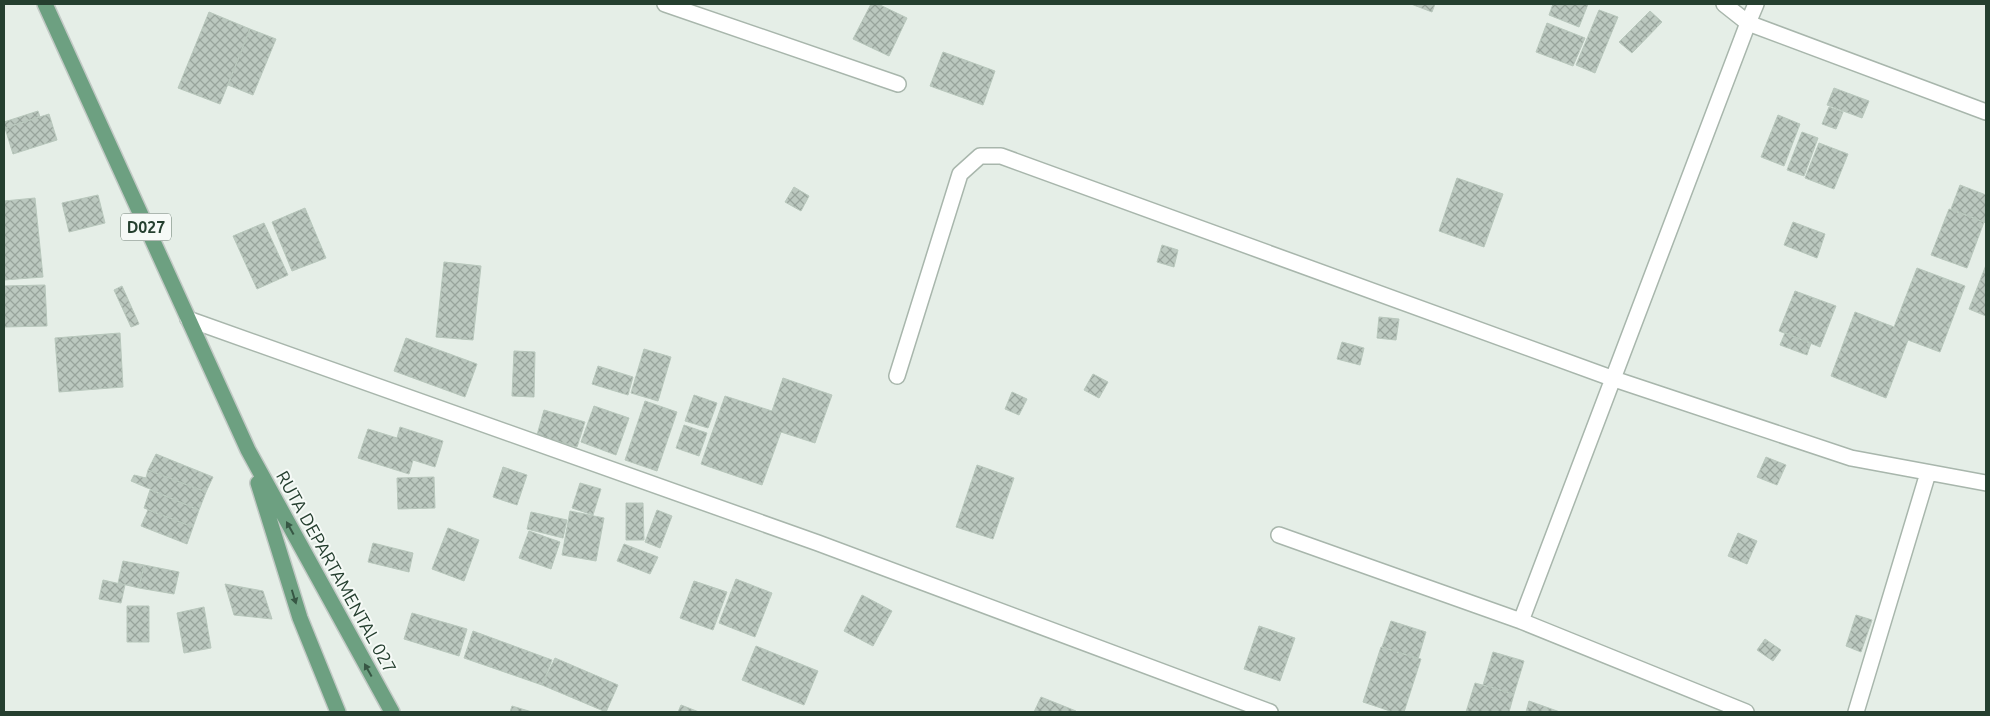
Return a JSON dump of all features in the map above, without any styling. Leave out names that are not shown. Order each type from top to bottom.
[{"type":"main road","name":"RUTA DEPARTAMENTAL 027","points":[[45,4],[248,450],[392,712]]},
{"type":"main road","name":"RUTA DEPARTAMENTAL 027","points":[[248,450],[300,618],[338,712]]},
{"type":"street","points":[[665,4],[898,84]]},
{"type":"street","points":[[1724,4],[1748,23],[1986,112]]},
{"type":"street","points":[[1521,621],[1756,4]]},
{"type":"street","points":[[897,376],[960,174],[980,156],[1001,156],[1614,379],[1851,458],[1986,483]]},
{"type":"street","points":[[188,319],[818,543],[1270,712]]},
{"type":"street","points":[[1856,712],[1928,473]]},
{"type":"street","points":[[1279,535],[1521,621],[1746,712]]},
{"type":"building","points":[[871,4],[878,4],[907,18],[889,56],[853,39]]},
{"type":"building","points":[[1411,4],[1435,4],[1432,12]]},
{"type":"building","points":[[1553,4],[1588,4],[1579,27],[1549,15]]},
{"type":"building","points":[[1599,10],[1618,17],[1595,73],[1576,65]]},
{"type":"building","points":[[1650,11],[1662,22],[1632,53],[1619,42]]},
{"type":"building","points":[[209,12],[250,29],[220,104],[178,88]]},
{"type":"building","points":[[1547,23],[1585,38],[1573,66],[1536,52]]},
{"type":"building","points":[[250,29],[276,39],[253,95],[228,85]]},
{"type":"building","points":[[943,52],[995,71],[983,105],[930,86]]},
{"type":"building","points":[[1834,88],[1869,101],[1862,118],[1827,105]]},
{"type":"building","points":[[1829,107],[1843,112],[1836,129],[1822,124]]},
{"type":"building","points":[[38,111],[40,117],[4,128],[4,122]]},
{"type":"building","points":[[49,114],[57,140],[13,154],[5,128]]},
{"type":"building","points":[[1778,115],[1800,124],[1784,166],[1761,157]]},
{"type":"building","points":[[1802,132],[1818,138],[1804,176],[1787,170]]},
{"type":"building","points":[[1819,143],[1848,154],[1834,189],[1805,178]]},
{"type":"building","points":[[1457,178],[1503,194],[1484,247],[1439,231]]},
{"type":"building","points":[[1960,185],[1986,195],[1986,223],[1951,209]]},
{"type":"building","points":[[794,187],[809,196],[801,211],[785,202]]},
{"type":"building","points":[[98,195],[105,223],[69,232],[62,203]]},
{"type":"building","points":[[35,198],[43,277],[4,280],[4,201]]},
{"type":"building","points":[[305,208],[326,258],[292,271],[272,222]]},
{"type":"building","points":[[1949,209],[1984,222],[1967,268],[1931,255]]},
{"type":"building","points":[[1793,222],[1825,234],[1817,258],[1784,245]]},
{"type":"building","points":[[264,223],[288,275],[257,289],[233,236]]},
{"type":"building","points":[[1162,245],[1178,250],[1174,267],[1157,262]]},
{"type":"building","points":[[444,262],[481,266],[473,340],[436,337]]},
{"type":"building","points":[[1986,265],[1986,316],[1969,309]]},
{"type":"building","points":[[1917,268],[1965,286],[1940,352],[1908,340],[1886,398],[1831,376],[1855,312],[1894,327]]},
{"type":"building","points":[[45,285],[47,326],[4,327],[4,286]]},
{"type":"building","points":[[122,286],[139,324],[131,327],[114,290]]},
{"type":"building","points":[[1795,291],[1836,306],[1820,347],[1779,331]]},
{"type":"building","points":[[1379,317],[1399,319],[1396,340],[1377,338]]},
{"type":"building","points":[[120,333],[123,387],[59,392],[55,338]]},
{"type":"building","points":[[1785,333],[1811,343],[1807,355],[1780,345]]},
{"type":"building","points":[[406,338],[477,364],[465,397],[394,371]]},
{"type":"building","points":[[1342,342],[1364,348],[1360,365],[1337,359]]},
{"type":"building","points":[[644,349],[671,357],[658,401],[631,393]]},
{"type":"building","points":[[514,351],[535,352],[534,397],[512,396]]},
{"type":"building","points":[[598,366],[633,377],[628,395],[592,384]]},
{"type":"building","points":[[1093,374],[1108,382],[1099,398],[1084,390]]},
{"type":"building","points":[[783,378],[832,395],[815,443],[781,432],[762,485],[701,464],[725,396],[772,411]]},
{"type":"building","points":[[1012,392],[1027,399],[1019,415],[1005,409]]},
{"type":"building","points":[[694,395],[717,403],[708,428],[685,421]]},
{"type":"building","points":[[645,401],[677,412],[657,471],[625,460]]},
{"type":"building","points":[[594,406],[629,418],[616,455],[581,442]]},
{"type":"building","points":[[544,410],[585,422],[577,447],[537,435]]},
{"type":"building","points":[[684,425],[707,433],[699,456],[676,448]]},
{"type":"building","points":[[400,427],[443,441],[435,467],[413,460],[409,474],[358,458],[368,429],[397,438]]},
{"type":"building","points":[[156,454],[213,477],[206,492],[148,470]]},
{"type":"building","points":[[1766,457],[1786,465],[1777,485],[1757,477]]},
{"type":"building","points":[[977,465],[1014,478],[993,539],[956,527]]},
{"type":"building","points":[[503,467],[527,475],[517,505],[493,497]]},
{"type":"building","points":[[148,470],[206,492],[199,510],[131,481],[134,475],[146,478]]},
{"type":"building","points":[[434,477],[435,508],[398,509],[397,478]]},
{"type":"building","points":[[580,483],[601,489],[593,515],[572,508]]},
{"type":"building","points":[[150,490],[199,510],[193,527],[144,508]]},
{"type":"building","points":[[626,503],[643,503],[644,540],[626,540]]},
{"type":"building","points":[[148,510],[193,527],[187,544],[141,526]]},
{"type":"building","points":[[657,510],[672,516],[660,548],[645,542]]},
{"type":"building","points":[[570,511],[604,518],[596,561],[562,555]]},
{"type":"building","points":[[531,512],[567,520],[563,538],[527,529]]},
{"type":"building","points":[[448,528],[479,540],[464,581],[432,569]]},
{"type":"building","points":[[529,531],[560,542],[551,569],[519,558]]},
{"type":"building","points":[[1738,533],[1757,541],[1747,564],[1728,556]]},
{"type":"building","points":[[373,543],[413,553],[409,572],[368,562]]},
{"type":"building","points":[[624,544],[658,557],[650,574],[617,561]]},
{"type":"building","points":[[123,561],[144,565],[139,588],[118,583]]},
{"type":"building","points":[[144,565],[179,572],[174,594],[139,588]]},
{"type":"building","points":[[736,579],[772,593],[755,637],[719,623]]},
{"type":"building","points":[[103,580],[125,585],[121,603],[99,599]]},
{"type":"building","points":[[694,581],[727,592],[713,630],[680,618]]},
{"type":"building","points":[[225,584],[263,591],[272,619],[234,615]]},
{"type":"building","points":[[862,595],[892,611],[873,646],[844,631]]},
{"type":"building","points":[[127,606],[149,606],[149,642],[127,642]]},
{"type":"building","points":[[204,607],[211,648],[184,653],[177,613]]},
{"type":"building","points":[[412,613],[467,629],[459,656],[404,639]]},
{"type":"building","points":[[1856,615],[1872,620],[1861,652],[1846,646]]},
{"type":"building","points":[[1391,621],[1426,632],[1418,659],[1382,647]]},
{"type":"building","points":[[1259,626],[1295,638],[1280,681],[1244,669]]},
{"type":"building","points":[[473,631],[552,660],[542,685],[464,658]]},
{"type":"building","points":[[1765,639],[1781,650],[1773,661],[1757,650]]},
{"type":"building","points":[[756,646],[818,671],[804,705],[742,680]]},
{"type":"building","points":[[1381,647],[1421,659],[1404,712],[1393,712],[1363,702]]},
{"type":"building","points":[[1493,652],[1524,661],[1514,694],[1483,685]]},
{"type":"building","points":[[555,658],[618,685],[606,712],[542,685]]},
{"type":"building","points":[[1475,683],[1514,694],[1509,712],[1466,712]]},
{"type":"building","points":[[1041,697],[1076,711],[1034,712]]},
{"type":"building","points":[[1529,701],[1560,712],[1526,712]]},
{"type":"building","points":[[681,705],[699,712],[678,712]]},
{"type":"building","points":[[512,706],[532,712],[510,712]]}]
